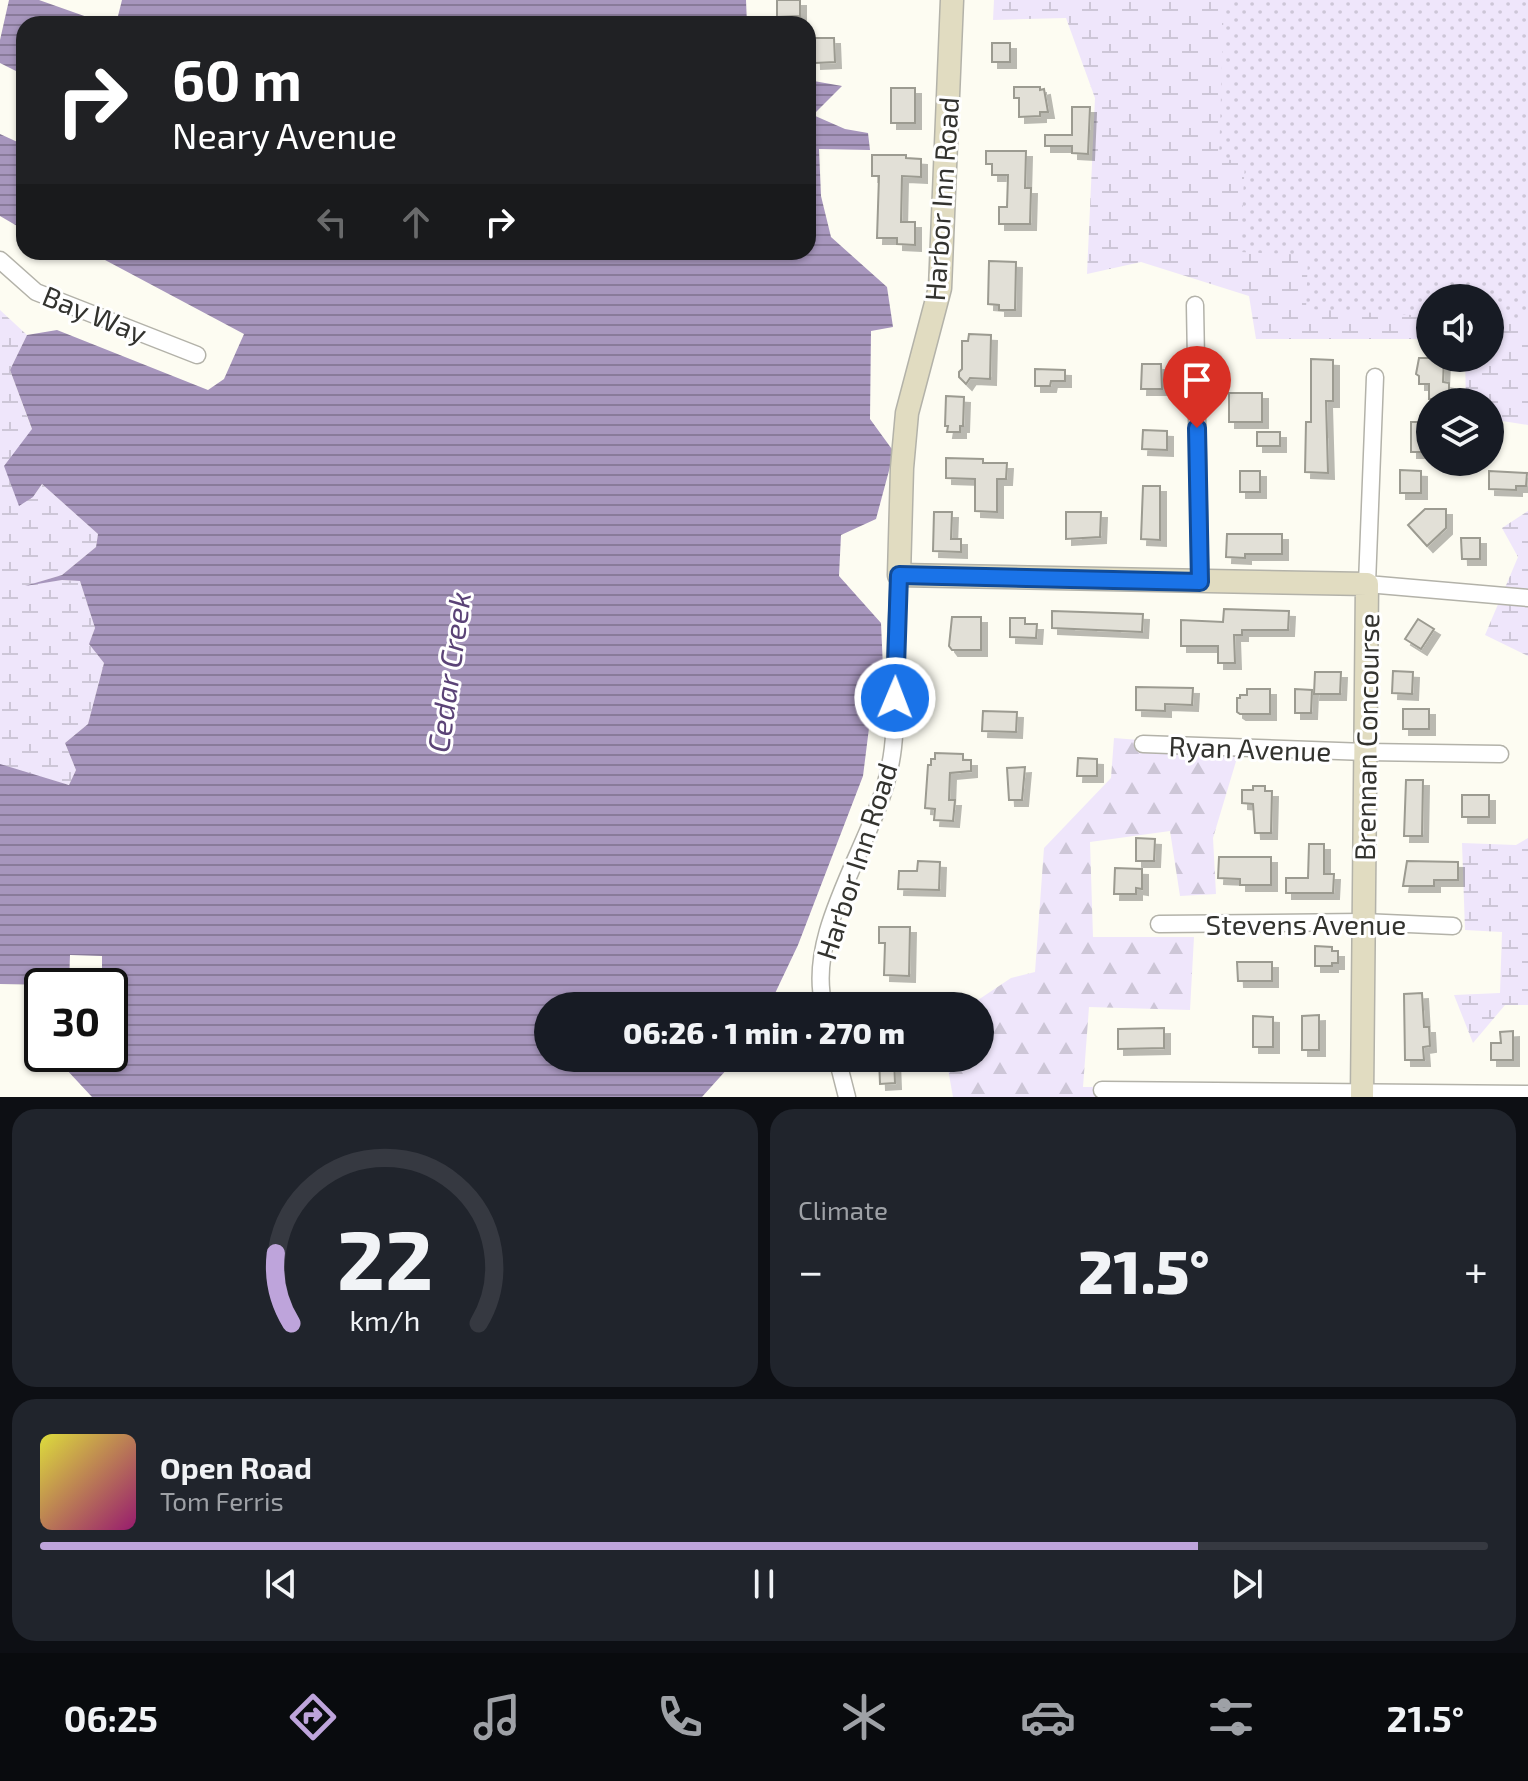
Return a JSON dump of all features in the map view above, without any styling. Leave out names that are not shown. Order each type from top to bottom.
[{"type":"main road","name":"Harbor Inn Road","points":[[899,575],[907,413],[940,288],[952,0]]},
{"type":"main road","points":[[899,575],[1367,584]]},
{"type":"main road","name":"Brennan Concourse","points":[[1362,1094],[1367,584]]},
{"type":"street","name":"Bay Way","points":[[0,260],[36,292],[197,355]]},
{"type":"street","points":[[1195,305],[1200,582]]},
{"type":"street","name":"Brennan Concourse","points":[[1367,584],[1375,377]]},
{"type":"street","name":"Harbor Inn Road","points":[[820,992],[820,968],[826,936],[890,768],[895,727],[899,575]]},
{"type":"street","points":[[1367,584],[1528,598]]},
{"type":"street","name":"Ryan Avenue","points":[[1143,744],[1500,754]]},
{"type":"street","name":"Stevens Avenue","points":[[1159,924],[1363,922],[1453,926]]},
{"type":"street","points":[[841,1072],[847,1097]]},
{"type":"street","points":[[1102,1090],[1528,1094]]},
{"type":"green space","points":[[994,0],[1528,0],[1528,425],[1504,421],[1504,388],[1466,388],[1465,372],[1504,372],[1504,284],[1416,284],[1416,339],[1256,339],[1249,296],[1141,262],[1087,274],[1095,98],[1066,18],[993,20]]},
{"type":"green space","points":[[1224,0],[1528,0],[1528,322],[1504,321],[1504,284],[1416,284],[1416,315],[1306,309],[1308,255],[1240,252],[1245,161],[1219,159]]},
{"type":"green space","points":[[0,310],[27,335],[10,370],[32,430],[33,497],[42,484],[98,534],[96,547],[62,575],[32,584],[80,581],[95,628],[89,644],[104,663],[88,724],[65,743],[76,770],[69,785],[0,765]]},
{"type":"green space","points":[[1528,511],[1528,656],[1485,635],[1518,557],[1502,528]]},
{"type":"green space","points":[[1114,738],[1240,748],[1213,838],[1216,894],[1180,896],[1170,831],[1090,842],[1093,937],[1194,937],[1190,1010],[1089,1007],[1083,1087],[1112,1087],[1112,1097],[953,1097],[949,1072],[994,1072],[994,992],[990,992],[1011,978],[1035,972],[1044,848],[1111,778]]},
{"type":"green space","points":[[1528,838],[1528,1005],[1505,1005],[1473,1043],[1454,995],[1500,993],[1502,932],[1465,930],[1462,843],[1516,845]]},
{"type":"water","points":[[9,0],[39,0],[84,16],[16,16],[16,71],[0,63],[0,40]]},
{"type":"water","points":[[122,0],[746,0],[747,16],[118,16]]},
{"type":"water","points":[[816,81],[842,86],[816,112]]},
{"type":"water","name":"Cedar Creek","points":[[816,116],[845,129],[868,133],[870,150],[819,149],[821,196],[831,237],[887,287],[893,327],[871,331],[870,419],[894,452],[876,519],[841,535],[839,576],[881,623],[884,691],[873,696],[863,776],[798,945],[776,992],[534,992],[534,1072],[724,1072],[702,1097],[92,1097],[69,1072],[128,1072],[128,968],[102,968],[102,956],[70,955],[70,968],[24,968],[24,984],[0,984],[0,764],[69,785],[76,770],[65,743],[88,724],[104,663],[89,644],[95,628],[80,581],[62,580],[25,586],[62,575],[96,547],[98,534],[42,484],[33,497],[19,506],[4,466],[32,429],[10,370],[27,335],[57,330],[208,390],[224,379],[244,334],[105,260],[816,260]]},
{"type":"water","points":[[0,134],[16,141],[16,225],[0,216]]},
{"type":"building","points":[[777,0],[800,0],[800,16],[777,16]]},
{"type":"building","points":[[816,38],[834,38],[835,62],[816,63]]},
{"type":"building","points":[[992,43],[1010,43],[1010,62],[992,62]]},
{"type":"building","points":[[1014,87],[1044,89],[1048,112],[1040,112],[1040,116],[1019,117],[1019,98],[1014,98]]},
{"type":"building","points":[[891,88],[915,88],[915,123],[891,123]]},
{"type":"building","points":[[1072,107],[1090,107],[1088,154],[1072,153],[1072,146],[1045,146],[1045,135],[1072,135]]},
{"type":"building","points":[[986,151],[1026,151],[1025,188],[1031,188],[1030,224],[999,224],[999,207],[1007,207],[1008,175],[992,175],[992,164],[986,164]]},
{"type":"building","points":[[872,155],[906,155],[906,158],[921,159],[921,177],[902,176],[901,222],[915,222],[915,245],[897,244],[897,238],[877,238],[879,176],[872,176]]},
{"type":"building","points":[[989,261],[1016,262],[1015,310],[999,310],[999,305],[988,304]]},
{"type":"building","points":[[969,334],[991,335],[990,379],[970,378],[966,384],[959,377],[959,372],[962,369],[962,341],[968,341]]},
{"type":"building","points":[[1311,359],[1333,360],[1333,401],[1326,401],[1328,473],[1305,472],[1306,422],[1311,422]]},
{"type":"building","points":[[1142,364],[1161,364],[1162,389],[1141,389]]},
{"type":"building","points":[[1035,369],[1065,370],[1065,381],[1051,381],[1050,386],[1035,386]]},
{"type":"building","points":[[1443,372],[1443,382],[1449,383],[1449,388],[1429,388],[1429,384],[1419,384],[1416,374]]},
{"type":"building","points":[[1229,393],[1262,393],[1262,422],[1229,422]]},
{"type":"building","points":[[946,396],[964,397],[960,432],[947,432]]},
{"type":"building","points":[[1411,422],[1416,422],[1416,452],[1411,452]]},
{"type":"building","points":[[1143,430],[1167,431],[1167,450],[1142,449]]},
{"type":"building","points":[[1257,432],[1280,432],[1280,446],[1257,446]]},
{"type":"building","points":[[946,458],[1007,463],[1006,479],[997,479],[997,512],[975,511],[975,479],[946,478]]},
{"type":"building","points":[[1400,470],[1416,471],[1416,476],[1421,476],[1421,493],[1400,493]]},
{"type":"building","points":[[1240,471],[1260,471],[1260,492],[1240,492]]},
{"type":"building","points":[[1504,472],[1527,473],[1526,486],[1516,486],[1516,490],[1489,489],[1489,476],[1504,476]]},
{"type":"building","points":[[1143,486],[1160,486],[1160,540],[1141,539]]},
{"type":"building","points":[[1425,509],[1446,509],[1446,528],[1427,546],[1408,525]]},
{"type":"building","points":[[934,512],[952,512],[951,539],[961,539],[961,552],[933,551]]},
{"type":"building","points":[[1066,512],[1101,512],[1100,537],[1066,539]]},
{"type":"building","points":[[1227,534],[1282,534],[1282,554],[1226,557]]},
{"type":"building","points":[[1461,538],[1480,538],[1480,559],[1462,559]]},
{"type":"building","points":[[1224,609],[1289,611],[1288,630],[1242,630],[1242,635],[1234,635],[1235,663],[1218,663],[1218,646],[1181,646],[1181,620],[1223,622]]},
{"type":"building","points":[[1052,611],[1143,614],[1142,632],[1052,628]]},
{"type":"building","points":[[952,617],[981,617],[981,650],[952,650],[949,646]]},
{"type":"building","points":[[1010,618],[1025,618],[1025,624],[1037,624],[1036,638],[1010,637]]},
{"type":"building","points":[[1418,619],[1434,629],[1421,649],[1405,639]]},
{"type":"building","points":[[1393,671],[1413,672],[1412,694],[1392,693]]},
{"type":"building","points":[[1315,672],[1341,672],[1340,694],[1314,694]]},
{"type":"building","points":[[1136,687],[1193,688],[1192,705],[1165,704],[1165,711],[1136,710]]},
{"type":"building","points":[[1247,689],[1270,689],[1270,714],[1237,712],[1237,698],[1247,695]]},
{"type":"building","points":[[1295,689],[1312,690],[1311,713],[1295,713]]},
{"type":"building","points":[[1403,709],[1429,709],[1429,729],[1403,729]]},
{"type":"building","points":[[983,711],[1017,712],[1016,732],[982,731]]},
{"type":"building","points":[[935,753],[963,754],[963,760],[971,760],[971,771],[950,773],[949,800],[955,800],[953,821],[934,820],[935,809],[925,808],[928,765],[931,765],[931,759],[935,759]]},
{"type":"building","points":[[1078,758],[1097,759],[1097,776],[1077,776]]},
{"type":"building","points":[[1025,767],[1022,800],[1009,800],[1007,768]]},
{"type":"building","points":[[1406,780],[1423,780],[1422,836],[1404,836]]},
{"type":"building","points":[[1253,786],[1265,786],[1265,791],[1272,791],[1271,833],[1255,833],[1253,804],[1242,803],[1242,790],[1253,790]]},
{"type":"building","points":[[1462,795],[1489,795],[1489,817],[1462,817]]},
{"type":"building","points":[[1136,838],[1155,839],[1154,861],[1136,861]]},
{"type":"building","points":[[1309,844],[1324,844],[1324,874],[1334,874],[1333,893],[1286,893],[1286,878],[1308,878]]},
{"type":"building","points":[[1219,857],[1271,857],[1271,885],[1240,885],[1240,879],[1218,878]]},
{"type":"building","points":[[918,861],[940,862],[939,890],[898,889],[899,871],[917,871]]},
{"type":"building","points":[[1407,861],[1458,862],[1458,880],[1434,880],[1434,886],[1403,886]]},
{"type":"building","points":[[1115,868],[1142,869],[1142,889],[1136,888],[1136,894],[1114,894]]},
{"type":"building","points":[[879,927],[910,927],[909,976],[884,975],[885,943],[879,943]]},
{"type":"building","points":[[1315,946],[1332,947],[1332,951],[1338,951],[1338,963],[1315,966]]},
{"type":"building","points":[[1237,962],[1272,962],[1272,981],[1238,981]]},
{"type":"building","points":[[1422,993],[1424,1027],[1429,1027],[1430,1046],[1423,1047],[1424,1060],[1405,1060],[1404,994]]},
{"type":"building","points":[[1319,1015],[1319,1050],[1302,1050],[1302,1016]]},
{"type":"building","points":[[1253,1016],[1273,1017],[1273,1047],[1253,1047]]},
{"type":"building","points":[[1164,1028],[1164,1048],[1118,1049],[1118,1029]]},
{"type":"building","points":[[1513,1031],[1513,1060],[1491,1060],[1491,1043],[1501,1043],[1500,1032]]},
{"type":"building","points":[[880,1072],[895,1072],[895,1083],[880,1084]]},
{"type":"route","points":[[895,698],[899,575],[1200,582],[1197,428]]}]
